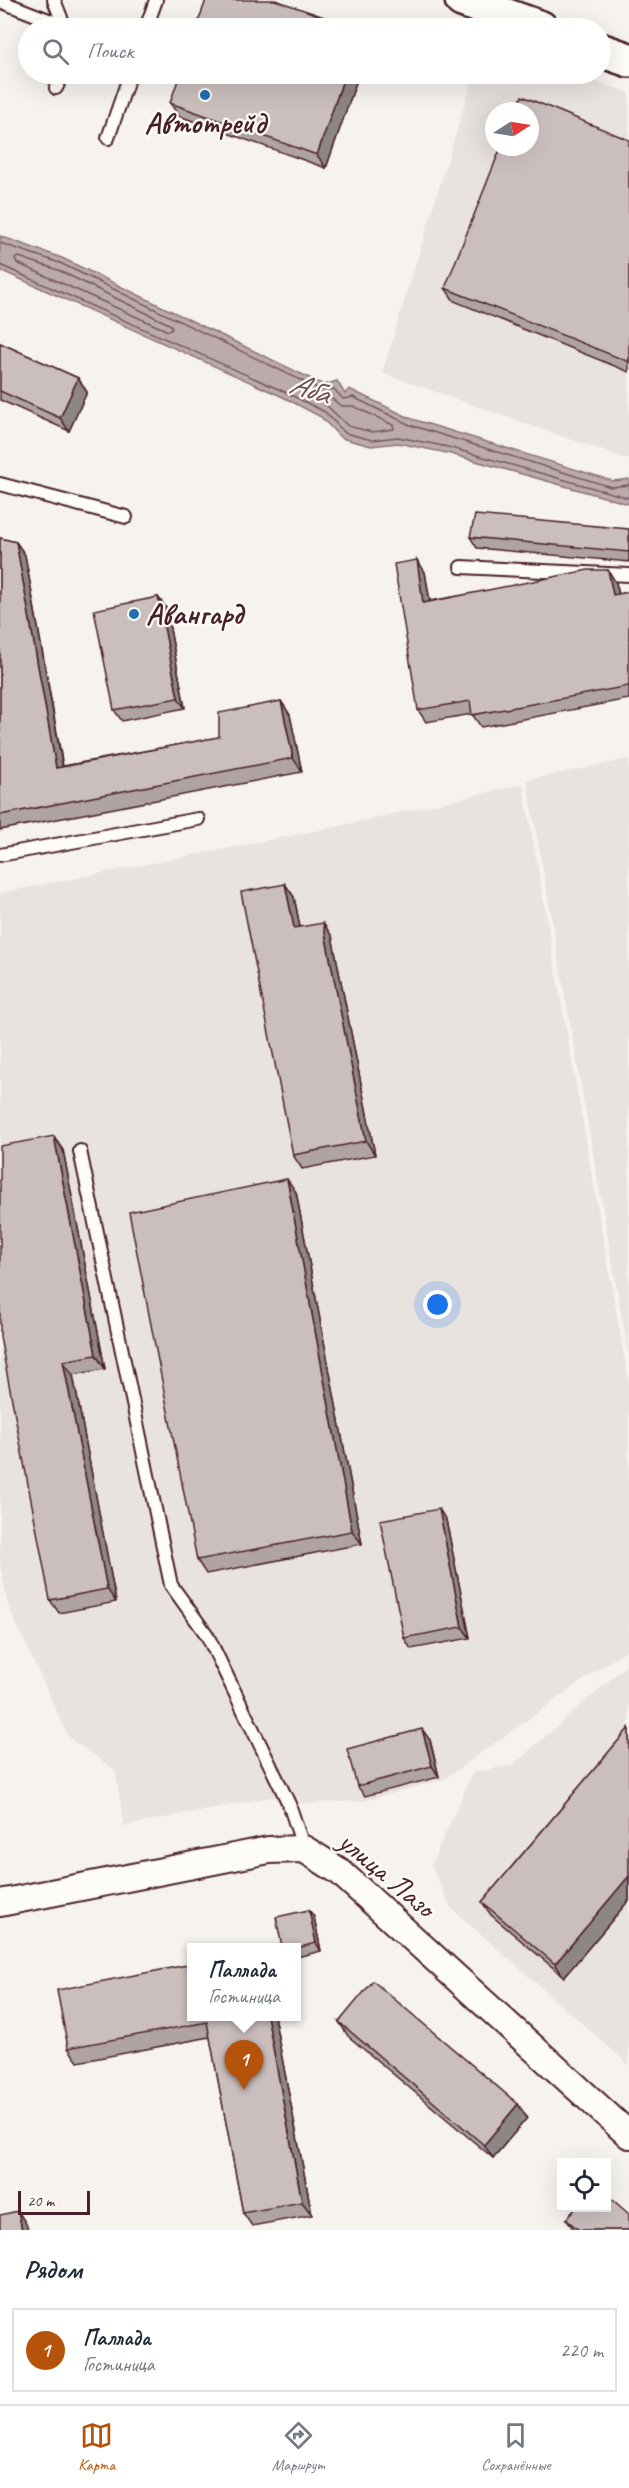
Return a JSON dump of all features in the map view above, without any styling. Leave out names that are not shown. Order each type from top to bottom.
[{"type":"main road","points":[[462,0],[513,18]]},
{"type":"main road","points":[[611,54],[629,60]]},
{"type":"street","name":"улица Лазо","points":[[0,1903],[269,1850],[304,1850],[339,1871],[629,2135]]},
{"type":"lane","points":[[54,0],[61,18]]},
{"type":"lane","points":[[150,18],[156,0]]},
{"type":"lane","points":[[0,1],[42,18]]},
{"type":"lane","points":[[56,88],[58,84]]},
{"type":"lane","points":[[108,138],[127,84]]},
{"type":"lane","points":[[0,484],[126,517]]},
{"type":"lane","points":[[461,567],[629,575]]},
{"type":"lane","points":[[0,855],[198,819]]},
{"type":"lane","points":[[80,1151],[171,1585],[207,1635],[289,1804],[304,1850]]},
{"type":"shaded area","points":[[471,84],[604,84],[629,92],[629,460],[382,373]]},
{"type":"shaded area","points":[[629,759],[629,1358],[527,780]]},
{"type":"shaded area","points":[[523,784],[629,1384],[629,1648],[443,1780],[364,1801],[289,1804],[271,1797],[124,1826],[115,1770],[69,1738],[8,1606],[0,1564],[0,893],[340,826]]},
{"type":"shaded area","points":[[629,1663],[629,2065],[451,1908],[431,1865],[473,1772],[513,1765]]},
{"type":"water","name":"Аба","points":[[0,236],[62,258],[324,385],[337,381],[345,394],[349,389],[412,419],[613,481],[629,479],[629,504],[447,453],[398,443],[371,446],[341,438],[321,417],[283,397],[0,270]]},
{"type":"building","points":[[206,0],[275,0],[327,18],[200,18]]},
{"type":"building","points":[[177,84],[342,84],[317,155],[170,103]]},
{"type":"building","points":[[522,96],[537,102],[520,102]]},
{"type":"building","points":[[539,103],[629,140],[629,362],[445,288],[497,156],[539,156]]},
{"type":"building","points":[[0,343],[78,378],[60,418],[0,391]]},
{"type":"building","points":[[475,515],[629,529],[629,552],[470,537]]},
{"type":"building","points":[[0,538],[16,542],[56,768],[219,737],[219,713],[281,701],[293,758],[0,815]]},
{"type":"building","points":[[417,560],[423,603],[588,570],[608,570],[613,595],[629,592],[629,686],[472,715],[470,701],[418,710],[394,564]]},
{"type":"building","points":[[158,597],[178,698],[114,710],[94,610]]},
{"type":"building","points":[[285,884],[294,928],[323,923],[366,1141],[293,1155],[241,892]]},
{"type":"building","points":[[54,1136],[96,1355],[63,1361],[107,1589],[50,1600],[0,1337],[0,1146]]},
{"type":"building","points":[[287,1179],[352,1531],[197,1560],[129,1212]]},
{"type":"building","points":[[439,1509],[462,1627],[404,1638],[380,1520]]},
{"type":"building","points":[[629,1728],[629,1876],[555,1964],[482,1902]]},
{"type":"building","points":[[422,1729],[432,1766],[357,1786],[347,1749]]},
{"type":"building","points":[[309,1910],[316,1943],[301,1947],[301,1943],[281,1943],[276,1917]]},
{"type":"building","points":[[187,1965],[187,2021],[268,2021],[302,2202],[243,2213],[207,2022],[68,2048],[57,1990]]},
{"type":"building","points":[[373,1981],[518,2104],[484,2145],[339,2022]]},
{"type":"building","points":[[611,2198],[629,2214],[629,2230],[579,2230],[566,2219],[572,2212],[611,2212]]},
{"type":"building","points":[[18,2211],[22,2230],[0,2230],[0,2215]]},
{"type":"place","name":"Автотрейд","points":[[205,95]]},
{"type":"place","name":"Авангард","points":[[134,614]]},
{"type":"place","name":"Паллада","points":[[244,2090]]}]
